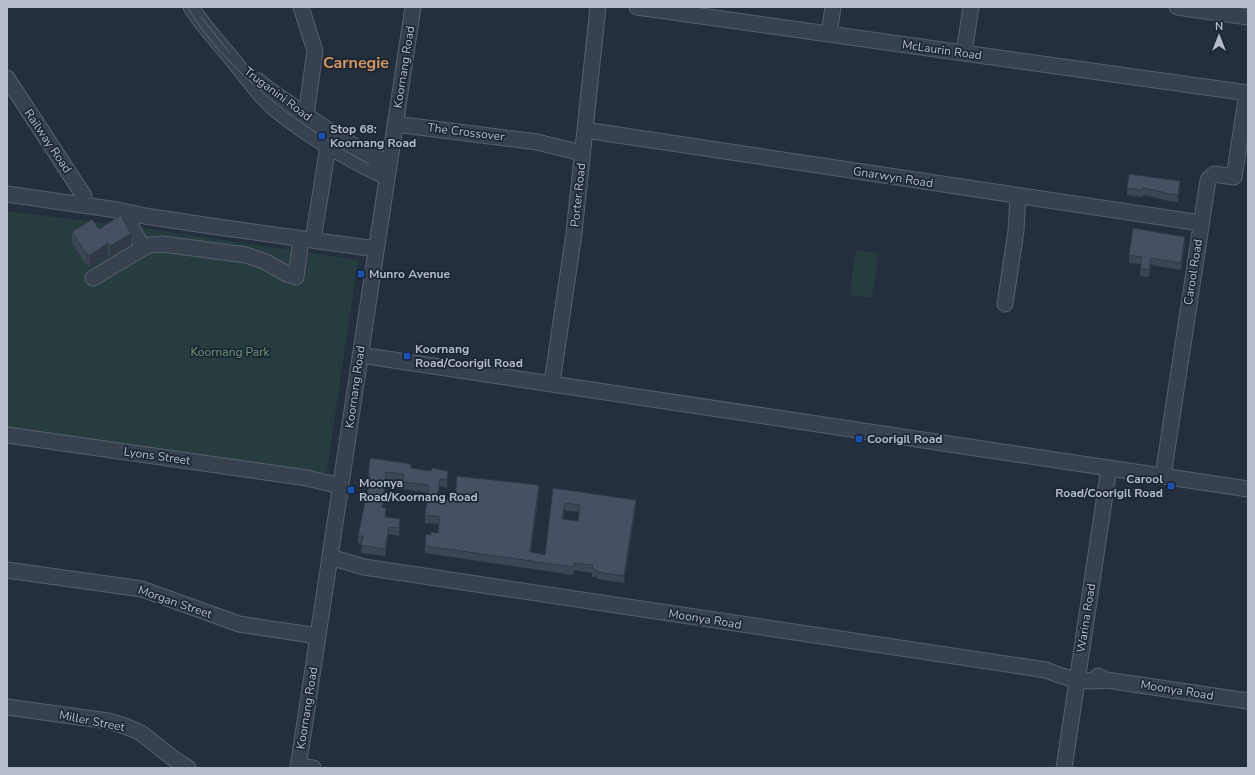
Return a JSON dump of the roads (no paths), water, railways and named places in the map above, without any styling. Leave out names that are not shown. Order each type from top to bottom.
[{"type":"street","name":"Truganini Road","points":[[191,7],[208,31],[263,97],[283,116],[328,146],[360,164],[388,170]]},
{"type":"street","points":[[301,7],[315,51],[306,115]]},
{"type":"street","name":"Koornang Road","points":[[298,767],[413,7]]},
{"type":"street","name":"Porter Road","points":[[552,383],[574,233],[598,7]]},
{"type":"street","name":"McLaurin Road","points":[[636,7],[695,11],[829,34],[1247,93]]},
{"type":"street","points":[[829,34],[833,7]]},
{"type":"street","points":[[964,53],[971,7]]},
{"type":"street","points":[[1177,7],[1248,17]]},
{"type":"street","name":"Truganini Road","points":[[231,58],[269,90],[370,155],[388,170]]},
{"type":"street","name":"Railway Road","points":[[7,78],[84,196],[85,205]]},
{"type":"street","name":"Carool Road","points":[[1163,476],[1208,180],[1210,176],[1214,174],[1241,178],[1247,93]]},
{"type":"street","name":"The Crossover","points":[[395,124],[537,142],[583,141]]},
{"type":"street","name":"Gnarwyn Road","points":[[583,141],[1018,196],[1201,223]]},
{"type":"street","points":[[94,278],[143,248],[150,245],[162,244],[246,255],[266,262],[287,274],[296,277],[307,240],[328,146]]},
{"type":"street","points":[[7,194],[307,240],[376,249]]},
{"type":"street","points":[[1005,304],[1015,235],[1018,196]]},
{"type":"street","points":[[132,213],[131,226],[143,248]]},
{"type":"street","points":[[360,355],[1248,488]]},
{"type":"street","name":"Lyons Street","points":[[7,435],[307,478],[341,481]]},
{"type":"street","name":"Warina Road","points":[[1064,768],[1109,468]]},
{"type":"street","name":"Moonya Road","points":[[329,562],[1046,670],[1059,676],[1078,675],[1095,681],[1106,680],[1248,701]]},
{"type":"street","name":"Morgan Street","points":[[7,570],[142,589],[239,624],[318,636]]},
{"type":"street","name":"Miller Street","points":[[7,706],[108,721],[125,726],[141,733],[188,768]]},
{"type":"street","points":[[298,767],[313,768]]},
{"type":"tram line","points":[[187,7],[202,30],[229,61],[266,95],[325,139],[369,164]]},
{"type":"tram line","points":[[201,17],[230,53]]},
{"type":"place","name":"Stop 68: Koornang Road","points":[[322,136]]},
{"type":"place","name":"Munro Avenue","points":[[361,274]]},
{"type":"place","name":"Koornang Road/Coorigil Road","points":[[407,356]]},
{"type":"place","name":"Coorigil Road","points":[[859,439]]},
{"type":"place","name":"Carool Road/Coorigil Road","points":[[1171,486]]},
{"type":"place","name":"Moonya Road/Koornang Road","points":[[351,490]]},
{"type":"district","name":"Carnegie","points":[[356,63]]},
{"type":"park label","name":"Koornang Park","points":[[230,352]]}]
